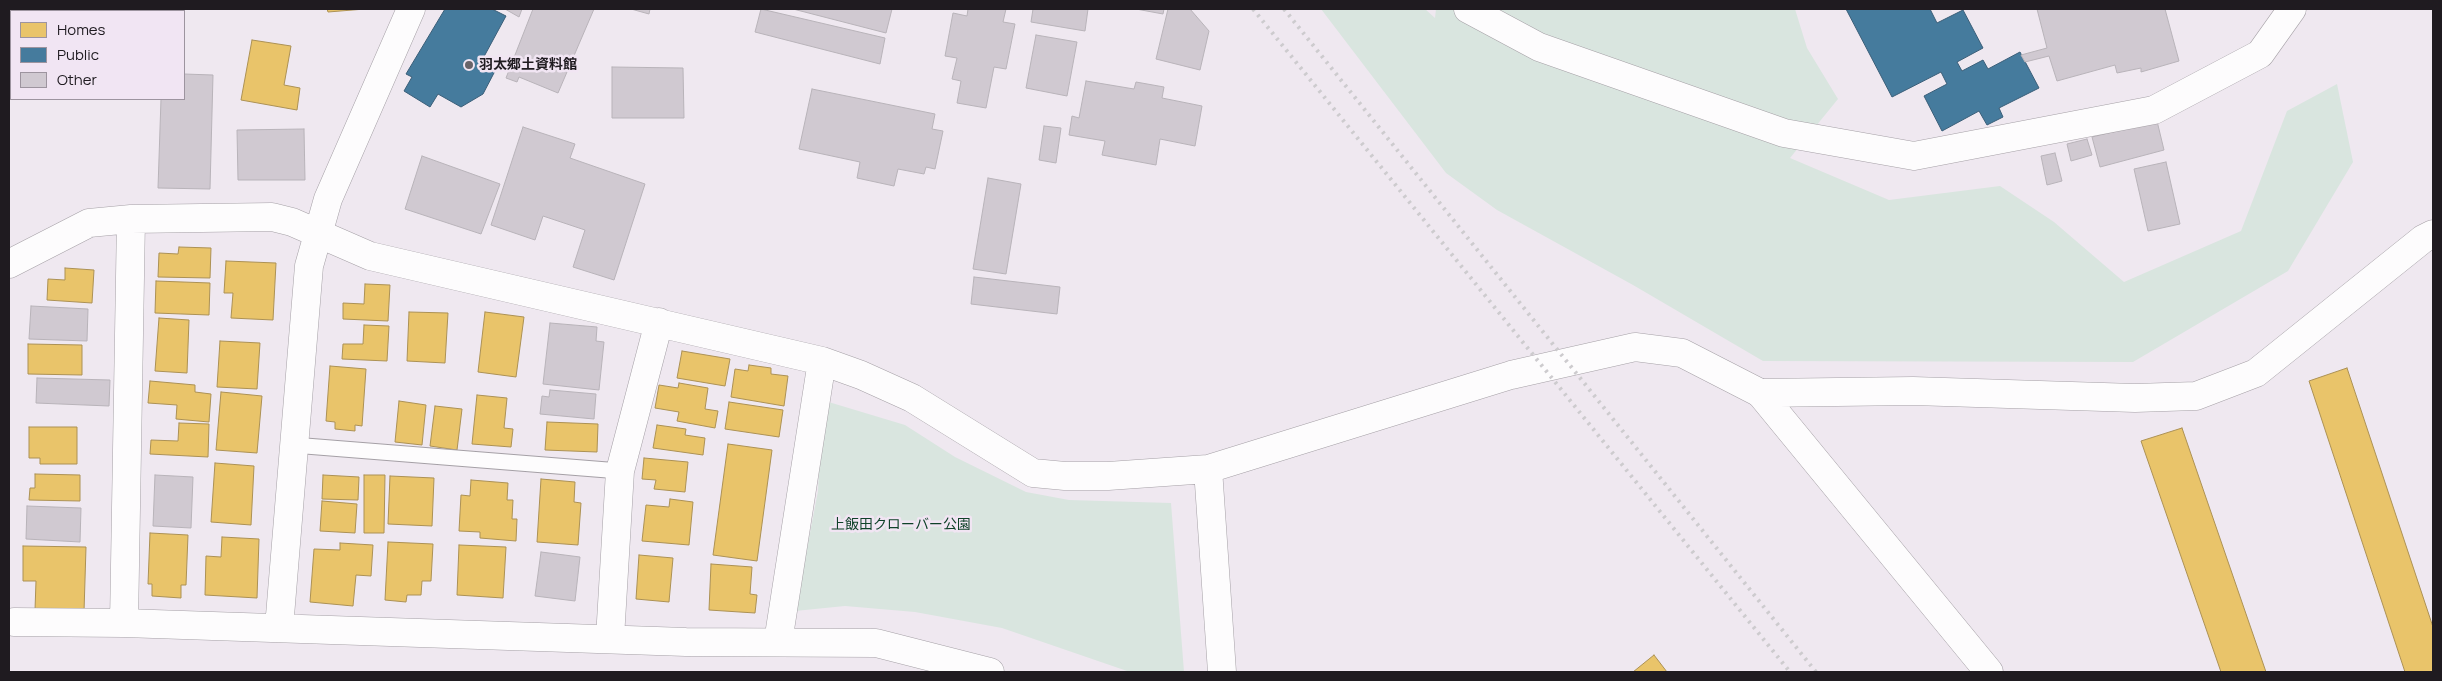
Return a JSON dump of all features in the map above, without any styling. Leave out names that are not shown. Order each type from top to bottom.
[{"type":"street","points":[[279,628],[309,266],[328,199],[411,9]]},
{"type":"street","points":[[1468,9],[1539,47],[1784,133],[1914,156],[2154,110],[2260,54],[2292,9]]},
{"type":"street","points":[[9,264],[89,223],[131,219],[272,217],[318,232],[370,256],[822,360],[912,398],[1033,473],[1108,476],[1208,469],[1511,375],[1635,346],[1682,353],[1760,393],[1989,672]]},
{"type":"street","points":[[124,623],[131,219]]},
{"type":"street","points":[[1760,393],[1913,391],[2136,398],[2196,396],[2256,373],[2423,239],[2433,234]]},
{"type":"street","points":[[610,638],[620,471],[659,322]]},
{"type":"street","points":[[778,642],[822,360]]},
{"type":"street","points":[[1208,469],[1222,672]]},
{"type":"street","points":[[14,622],[124,623],[686,642],[876,643],[990,672]]},
{"type":"lane","points":[[293,445],[620,471]]},
{"type":"green space","points":[[1321,9],[1425,9],[1435,18],[1436,9],[1795,9],[1807,48],[1838,99],[1790,158],[1889,200],[2000,186],[2054,222],[2124,282],[2241,231],[2287,111],[2337,84],[2353,162],[2288,271],[2133,362],[1763,361],[1633,285],[1497,210],[1446,173]]},
{"type":"green space","name":"上飯田クローバー公園","points":[[822,400],[905,425],[955,457],[1026,492],[1069,500],[1171,503],[1184,672],[1130,672],[1002,628],[915,612],[845,606],[795,611],[818,491]]},
{"type":"building: Homes","points":[[327,9],[365,9],[328,12]]},
{"type":"building: Homes","points":[[252,40],[291,46],[284,85],[300,88],[297,110],[241,100]]},
{"type":"building: Homes","points":[[179,247],[211,248],[210,278],[158,277],[159,253],[178,254]]},
{"type":"building: Homes","points":[[226,261],[276,263],[273,320],[231,318],[233,293],[224,293]]},
{"type":"building: Homes","points":[[65,268],[94,270],[92,303],[47,300],[48,279],[65,280]]},
{"type":"building: Homes","points":[[156,281],[210,283],[209,315],[155,313]]},
{"type":"building: Homes","points":[[365,284],[390,285],[388,321],[343,319],[343,303],[364,304]]},
{"type":"building: Homes","points":[[409,312],[448,313],[445,363],[407,361]]},
{"type":"building: Homes","points":[[485,312],[524,317],[516,377],[478,372]]},
{"type":"building: Homes","points":[[159,318],[189,320],[187,373],[155,371]]},
{"type":"building: Homes","points":[[364,325],[389,326],[387,361],[342,359],[343,344],[363,344]]},
{"type":"building: Homes","points":[[220,341],[260,343],[257,389],[217,387]]},
{"type":"building: Homes","points":[[28,344],[82,345],[82,375],[28,374]]},
{"type":"building: Homes","points":[[682,351],[730,359],[725,386],[677,378]]},
{"type":"building: Homes","points":[[749,365],[771,368],[771,374],[788,376],[784,406],[731,397],[735,369],[748,371]]},
{"type":"building: Homes","points":[[330,366],[366,369],[362,426],[355,425],[355,431],[335,429],[335,422],[326,421]]},
{"type":"building: Homes","points":[[2347,368],[2433,627],[2433,672],[2405,672],[2309,381]]},
{"type":"building: Homes","points":[[150,381],[195,385],[195,392],[211,394],[209,422],[176,419],[177,405],[148,403]]},
{"type":"building: Homes","points":[[679,383],[708,388],[705,409],[718,411],[715,428],[677,421],[679,412],[655,408],[659,385],[678,388]]},
{"type":"building: Homes","points":[[221,392],[262,396],[257,453],[216,450]]},
{"type":"building: Homes","points":[[477,395],[507,398],[504,428],[513,429],[511,447],[472,444]]},
{"type":"building: Homes","points":[[399,401],[426,405],[422,445],[395,442]]},
{"type":"building: Homes","points":[[729,402],[783,410],[779,437],[725,429]]},
{"type":"building: Homes","points":[[435,406],[462,409],[457,450],[430,446]]},
{"type":"building: Homes","points":[[547,422],[598,424],[597,452],[545,450]]},
{"type":"building: Homes","points":[[179,423],[209,424],[208,457],[150,454],[151,440],[178,441]]},
{"type":"building: Homes","points":[[657,425],[686,429],[685,435],[705,438],[703,455],[653,448]]},
{"type":"building: Homes","points":[[29,427],[77,427],[77,464],[40,464],[40,458],[29,458]]},
{"type":"building: Homes","points":[[2182,428],[2266,672],[2221,672],[2141,441]]},
{"type":"building: Homes","points":[[728,444],[772,450],[757,561],[713,555]]},
{"type":"building: Homes","points":[[644,458],[688,462],[685,492],[654,489],[656,480],[642,479]]},
{"type":"building: Homes","points":[[215,463],[254,466],[251,525],[211,522]]},
{"type":"building: Homes","points":[[35,474],[80,475],[80,501],[29,500],[30,488],[35,488]]},
{"type":"building: Homes","points":[[323,475],[359,477],[358,500],[322,499]]},
{"type":"building: Homes","points":[[364,475],[385,475],[384,533],[364,533]]},
{"type":"building: Homes","points":[[390,476],[434,478],[432,526],[388,524]]},
{"type":"building: Homes","points":[[541,479],[575,482],[574,502],[581,503],[578,545],[537,542]]},
{"type":"building: Homes","points":[[471,480],[508,483],[507,500],[513,500],[512,519],[517,519],[516,541],[480,538],[480,532],[459,531],[461,495],[470,496]]},
{"type":"building: Homes","points":[[670,499],[693,502],[689,545],[642,541],[646,505],[669,507]]},
{"type":"building: Homes","points":[[322,501],[357,504],[355,533],[320,531]]},
{"type":"building: Homes","points":[[150,533],[188,535],[186,585],[181,585],[181,598],[152,596],[152,584],[148,584]]},
{"type":"building: Homes","points":[[222,537],[259,539],[257,598],[205,595],[206,556],[221,557]]},
{"type":"building: Homes","points":[[388,542],[433,544],[431,581],[422,581],[421,595],[407,595],[406,602],[385,600]]},
{"type":"building: Homes","points":[[340,543],[373,545],[371,576],[356,575],[353,606],[310,602],[314,549],[340,550]]},
{"type":"building: Homes","points":[[459,545],[506,547],[503,598],[457,595]]},
{"type":"building: Homes","points":[[23,546],[86,547],[84,612],[35,610],[36,581],[23,581]]},
{"type":"building: Homes","points":[[639,555],[673,558],[669,602],[636,599]]},
{"type":"building: Homes","points":[[711,564],[752,567],[750,594],[757,595],[755,613],[709,610]]},
{"type":"building: Homes","points":[[1654,655],[1667,672],[1633,672]]},
{"type":"building: Public","points":[[445,9],[492,9],[506,16],[480,64],[495,71],[483,94],[461,107],[438,94],[430,107],[404,91],[412,77],[406,74]]},
{"type":"building: Public","points":[[1846,9],[1930,9],[1937,23],[1963,10],[1983,48],[1957,62],[1962,71],[1983,60],[1988,69],[2020,52],[2039,88],[1999,108],[2003,117],[1987,125],[1979,111],[1942,131],[1924,96],[1947,84],[1941,72],[1892,97]]},
{"type":"building: Other","points":[[505,9],[522,9],[519,17]]},
{"type":"building: Other","points":[[533,9],[594,9],[558,93],[519,77],[517,82],[506,78]]},
{"type":"building: Other","points":[[631,9],[650,9],[649,14]]},
{"type":"building: Other","points":[[761,9],[885,38],[880,64],[755,32]]},
{"type":"building: Other","points":[[793,9],[892,9],[886,33]]},
{"type":"building: Other","points":[[968,9],[1006,9],[1003,22],[1015,24],[1006,69],[994,67],[986,108],[957,103],[961,81],[952,79],[957,58],[945,56],[953,13],[967,16]]},
{"type":"building: Other","points":[[1033,9],[1088,9],[1085,31],[1031,22]]},
{"type":"building: Other","points":[[1136,9],[1164,9],[1163,14]]},
{"type":"building: Other","points":[[1168,9],[1190,9],[1209,31],[1200,70],[1156,59]]},
{"type":"building: Other","points":[[2037,9],[2165,9],[2179,61],[2141,72],[2141,68],[2117,73],[2115,65],[2057,81],[2049,56],[2025,62],[2021,55],[2047,48]]},
{"type":"building: Other","points":[[1036,35],[1077,42],[1067,96],[1026,88]]},
{"type":"building: Other","points":[[612,67],[683,68],[684,118],[612,118]]},
{"type":"building: Other","points":[[185,74],[213,75],[210,189],[158,188],[161,100],[185,100]]},
{"type":"building: Other","points":[[1086,81],[1134,89],[1136,82],[1164,87],[1162,98],[1202,106],[1195,146],[1160,139],[1156,165],[1102,155],[1105,141],[1069,135],[1072,116],[1079,118]]},
{"type":"building: Other","points":[[812,89],[935,114],[932,129],[943,131],[935,169],[926,167],[924,174],[898,169],[894,186],[857,178],[860,162],[799,149]]},
{"type":"building: Other","points":[[2157,121],[2164,150],[2100,167],[2092,137]]},
{"type":"building: Other","points":[[1044,126],[1061,128],[1056,163],[1039,160]]},
{"type":"building: Other","points":[[523,127],[575,144],[570,158],[645,184],[614,280],[573,267],[585,230],[543,216],[535,240],[491,225]]},
{"type":"building: Other","points":[[304,129],[305,180],[238,180],[237,130]]},
{"type":"building: Other","points":[[2087,139],[2092,155],[2071,161],[2067,144]]},
{"type":"building: Other","points":[[2055,153],[2062,181],[2047,185],[2041,156]]},
{"type":"building: Other","points":[[422,156],[500,184],[481,234],[405,209]]},
{"type":"building: Other","points":[[2166,162],[2180,224],[2148,231],[2134,169]]},
{"type":"building: Other","points":[[988,178],[1021,184],[1006,274],[973,269]]},
{"type":"building: Other","points":[[974,277],[1060,287],[1057,314],[971,304]]},
{"type":"building: Other","points":[[31,306],[88,309],[87,341],[29,339]]},
{"type":"building: Other","points":[[550,323],[597,327],[596,341],[604,342],[599,390],[543,384]]},
{"type":"building: Other","points":[[37,378],[110,380],[109,406],[36,403]]},
{"type":"building: Other","points":[[550,390],[596,394],[594,419],[540,414],[542,396],[549,397]]},
{"type":"building: Other","points":[[155,475],[193,477],[191,528],[153,526]]},
{"type":"building: Other","points":[[27,506],[81,508],[80,542],[26,539]]},
{"type":"building: Other","points":[[541,552],[580,557],[575,601],[535,596]]},
{"type":"railway","points":[[1253,9],[1790,672]]},
{"type":"railway","points":[[1284,9],[1816,672]]},
{"type":"place","name":"羽太郷土資料館","points":[[469,65]]}]
